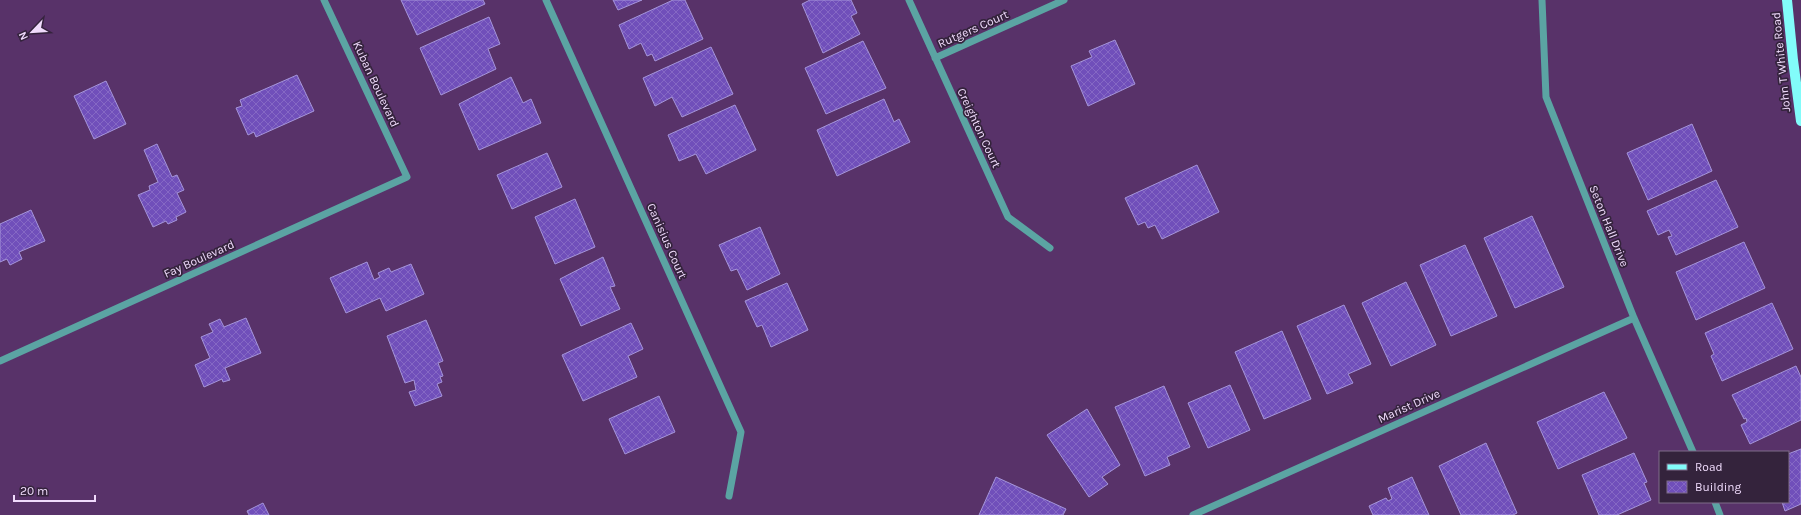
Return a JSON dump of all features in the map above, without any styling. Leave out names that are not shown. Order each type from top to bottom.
[{"type":"main road","name":"John T White Road","points":[[1788,0],[1793,60],[1801,121]]},
{"type":"street","name":"Kuban Boulevard","points":[[324,0],[407,177]]},
{"type":"street","name":"Canisius Court","points":[[546,0],[741,432],[729,496]]},
{"type":"street","name":"Creighton Court","points":[[909,0],[1008,217],[1050,248]]},
{"type":"street","name":"Rutgers Court","points":[[935,58],[1064,0]]},
{"type":"street","name":"Seton Hall Drive","points":[[1542,0],[1546,97],[1634,318],[1693,451]]},
{"type":"street","name":"Fay Boulevard","points":[[0,361],[407,177]]},
{"type":"street","name":"Marist Drive","points":[[1193,515],[1634,318]]},
{"type":"street","points":[[1715,503],[1720,515]]},
{"type":"building","points":[[401,0],[483,0],[485,4],[417,35]]},
{"type":"building","points":[[613,0],[642,0],[618,10]]},
{"type":"building","points":[[673,0],[685,0],[703,39],[655,61],[652,54],[647,56],[641,43],[629,49],[619,25]]},
{"type":"building","points":[[810,0],[851,0],[857,13],[851,16],[860,34],[823,53],[802,4]]},
{"type":"building","points":[[489,17],[500,44],[488,49],[496,69],[441,95],[420,48]]},
{"type":"building","points":[[1115,40],[1135,84],[1088,106],[1071,66],[1092,57],[1089,51]]},
{"type":"building","points":[[863,41],[886,88],[826,114],[805,68]]},
{"type":"building","points":[[711,47],[733,94],[682,117],[672,97],[655,106],[643,78]]},
{"type":"building","points":[[297,75],[314,111],[256,137],[254,132],[248,135],[236,108],[242,106],[240,100]]},
{"type":"building","points":[[511,77],[523,103],[531,99],[541,123],[479,150],[459,104]]},
{"type":"building","points":[[106,81],[126,124],[94,139],[74,96]]},
{"type":"building","points":[[884,99],[894,122],[899,119],[910,142],[837,176],[817,130]]},
{"type":"building","points":[[735,105],[756,150],[706,174],[696,154],[679,161],[668,135]]},
{"type":"building","points":[[1692,124],[1712,171],[1648,200],[1627,153]]},
{"type":"building","points":[[157,144],[172,177],[177,175],[184,190],[177,193],[186,212],[176,217],[177,220],[168,224],[166,221],[153,227],[138,195],[150,190],[149,186],[158,182],[144,150]]},
{"type":"building","points":[[547,153],[562,187],[512,209],[497,175]]},
{"type":"building","points":[[1197,165],[1219,212],[1162,239],[1155,225],[1148,228],[1145,222],[1138,225],[1125,198]]},
{"type":"building","points":[[1716,180],[1738,227],[1676,255],[1668,237],[1672,236],[1669,230],[1658,235],[1647,211]]},
{"type":"building","points":[[575,199],[595,247],[555,264],[535,217]]},
{"type":"building","points":[[31,210],[45,241],[19,252],[22,259],[10,265],[7,259],[0,262],[0,224]]},
{"type":"building","points":[[1532,216],[1564,287],[1515,308],[1484,238]]},
{"type":"building","points":[[760,227],[780,274],[747,290],[737,269],[731,271],[719,245]]},
{"type":"building","points":[[1744,242],[1765,288],[1696,320],[1676,272]]},
{"type":"building","points":[[1465,245],[1497,316],[1451,336],[1420,265]]},
{"type":"building","points":[[603,257],[615,286],[610,287],[620,309],[581,326],[560,279]]},
{"type":"building","points":[[367,262],[374,280],[380,277],[378,273],[389,268],[391,272],[411,264],[424,294],[386,311],[380,298],[346,313],[330,278]]},
{"type":"building","points":[[1406,282],[1436,345],[1391,366],[1362,303]]},
{"type":"building","points":[[787,283],[808,330],[771,347],[762,325],[757,327],[745,301]]},
{"type":"building","points":[[1772,303],[1793,349],[1722,381],[1711,356],[1714,354],[1705,333]]},
{"type":"building","points":[[1344,305],[1371,364],[1348,374],[1353,383],[1327,394],[1297,326]]},
{"type":"building","points":[[246,318],[261,353],[225,368],[230,380],[223,382],[222,379],[204,387],[195,365],[210,358],[201,337],[213,332],[209,324],[220,319],[224,327]]},
{"type":"building","points":[[426,320],[443,361],[438,363],[443,376],[440,377],[442,382],[437,384],[442,396],[415,406],[409,392],[416,390],[414,380],[405,383],[387,336]]},
{"type":"building","points":[[631,323],[643,349],[628,356],[637,377],[583,401],[562,355]]},
{"type":"building","points":[[1282,331],[1311,399],[1264,419],[1235,352]]},
{"type":"building","points":[[1796,366],[1801,377],[1801,420],[1750,444],[1741,425],[1747,422],[1746,418],[1744,419],[1732,395]]},
{"type":"building","points":[[1230,385],[1250,430],[1208,448],[1188,403]]},
{"type":"building","points":[[1164,386],[1190,447],[1167,457],[1170,465],[1145,476],[1115,407]]},
{"type":"building","points":[[1604,392],[1627,438],[1558,469],[1537,422]]},
{"type":"building","points":[[659,396],[675,432],[625,454],[609,419]]},
{"type":"building","points":[[1087,409],[1120,465],[1102,477],[1108,484],[1089,497],[1047,435]]},
{"type":"building","points":[[1486,443],[1517,513],[1513,515],[1461,515],[1439,466]]},
{"type":"building","points":[[1801,449],[1801,504],[1785,511],[1782,503],[1789,503],[1789,454]]},
{"type":"building","points":[[1634,453],[1647,482],[1644,483],[1651,500],[1617,515],[1599,515],[1582,475]]},
{"type":"building","points":[[996,477],[1066,509],[1063,515],[979,515]]},
{"type":"building","points":[[1412,477],[1429,515],[1373,515],[1369,506],[1386,498],[1388,501],[1392,499],[1388,488]]},
{"type":"building","points":[[263,503],[269,515],[249,515],[247,511]]}]
